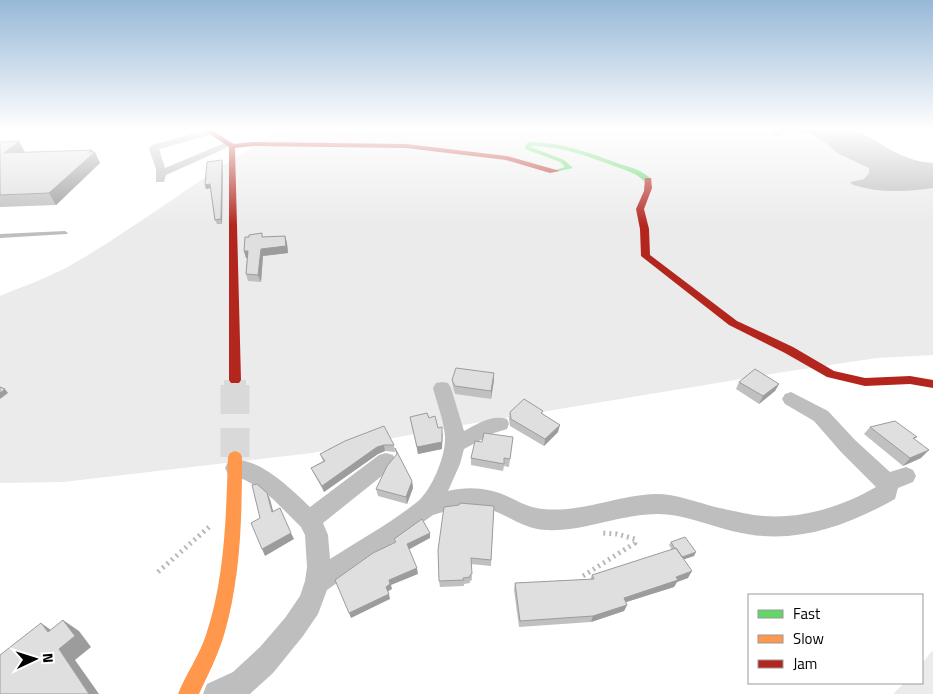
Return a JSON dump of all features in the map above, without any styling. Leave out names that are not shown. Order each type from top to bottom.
[{"type":"street","points":[[157,160],[161,177],[197,160]]},
{"type":"street","points":[[231,160],[234,380]]},
{"type":"street","points":[[515,160],[550,171],[570,168],[558,160]]},
{"type":"street","points":[[606,160],[635,170],[649,180],[650,190],[640,213],[644,231],[642,244],[646,256],[733,323],[790,350],[831,374],[847,379],[865,382],[910,380],[933,384]]},
{"type":"street","points":[[426,508],[438,492],[454,446],[455,437],[442,388]]},
{"type":"street","points":[[318,582],[426,508],[449,500],[482,498],[527,518],[545,520],[578,518],[630,507],[659,504],[752,525],[788,526],[839,514],[876,499],[887,492],[896,479],[848,446],[821,416],[791,398]]},
{"type":"street","points":[[454,446],[490,426],[500,424]]},
{"type":"street","points":[[309,522],[386,461]]},
{"type":"street","points":[[188,694],[213,645],[226,594],[235,528],[235,463],[282,491],[313,526],[320,566],[318,582],[308,609],[269,658],[244,682],[228,692],[217,694]]},
{"type":"lane","points":[[0,236],[65,233]]},
{"type":"path","points":[[158,572],[206,529],[235,511]]},
{"type":"path","points":[[583,576],[635,543],[634,539],[628,536],[593,532]]},
{"type":"shaded area","points":[[853,160],[918,160],[933,163],[933,188],[893,191],[853,185],[850,182],[864,179],[869,173],[869,168]]},
{"type":"shaded area","points":[[881,160],[933,179],[933,355],[877,358],[790,371],[469,424],[312,453],[63,482],[0,483],[0,296],[73,264],[230,161]]},
{"type":"shaded area","points":[[933,650],[933,694],[893,694],[903,684],[923,684],[923,662]]},
{"type":"building","points":[[0,160],[86,160],[49,193],[0,195]]},
{"type":"building","points":[[222,160],[221,219],[215,220],[210,184],[205,185],[207,162]]},
{"type":"building","points":[[262,233],[262,237],[285,236],[286,246],[261,249],[258,275],[246,274],[248,251],[244,251],[245,237]]},
{"type":"building","points":[[456,368],[494,373],[491,391],[455,386],[452,380]]},
{"type":"building","points":[[755,369],[779,384],[763,396],[739,382]]},
{"type":"building","points":[[524,399],[560,425],[545,439],[511,419],[510,412]]},
{"type":"building","points":[[427,413],[429,418],[435,416],[438,428],[442,427],[442,442],[417,447],[410,417]]},
{"type":"building","points":[[895,421],[917,437],[913,438],[929,450],[910,458],[870,427]]},
{"type":"building","points":[[384,426],[394,445],[377,447],[322,486],[311,468],[325,461],[320,454],[345,441]]},
{"type":"building","points":[[484,433],[513,437],[510,459],[504,458],[504,464],[471,458],[475,441],[482,442]]},
{"type":"building","points":[[395,448],[412,481],[406,497],[376,489],[387,466],[397,454]]},
{"type":"building","points":[[257,484],[267,493],[272,512],[280,508],[291,533],[262,549],[251,523],[260,518],[252,485]]},
{"type":"building","points":[[460,503],[494,506],[491,560],[471,558],[472,574],[470,577],[463,578],[464,580],[439,581],[438,550],[444,507],[459,505]]},
{"type":"building","points":[[422,519],[430,533],[407,544],[417,568],[389,580],[390,584],[386,587],[389,594],[349,613],[335,580],[373,553],[396,542],[394,539]]},
{"type":"building","points":[[685,537],[696,552],[682,557],[671,542]]},
{"type":"building","points":[[676,548],[692,571],[676,577],[678,580],[624,598],[627,605],[593,616],[520,621],[515,583],[594,579],[592,575]]},
{"type":"building","points":[[63,620],[75,636],[59,649],[89,694],[0,694],[0,655],[41,623],[48,632]]},
{"type":"tunnel","points":[[235,380],[235,457]]},
{"type":"traffic: fast","points":[[557,171],[570,168],[560,160]]},
{"type":"traffic: fast","points":[[605,160],[641,174],[648,180]]},
{"type":"traffic: slow","points":[[188,694],[203,665],[215,635],[226,591],[233,524],[235,457]]},
{"type":"traffic: jam","points":[[232,160],[235,380]]},
{"type":"traffic: jam","points":[[515,160],[550,171],[557,171]]},
{"type":"traffic: jam","points":[[648,180],[649,188],[640,209],[645,229],[646,256],[733,323],[789,350],[831,374],[865,382],[910,380],[933,384]]}]
